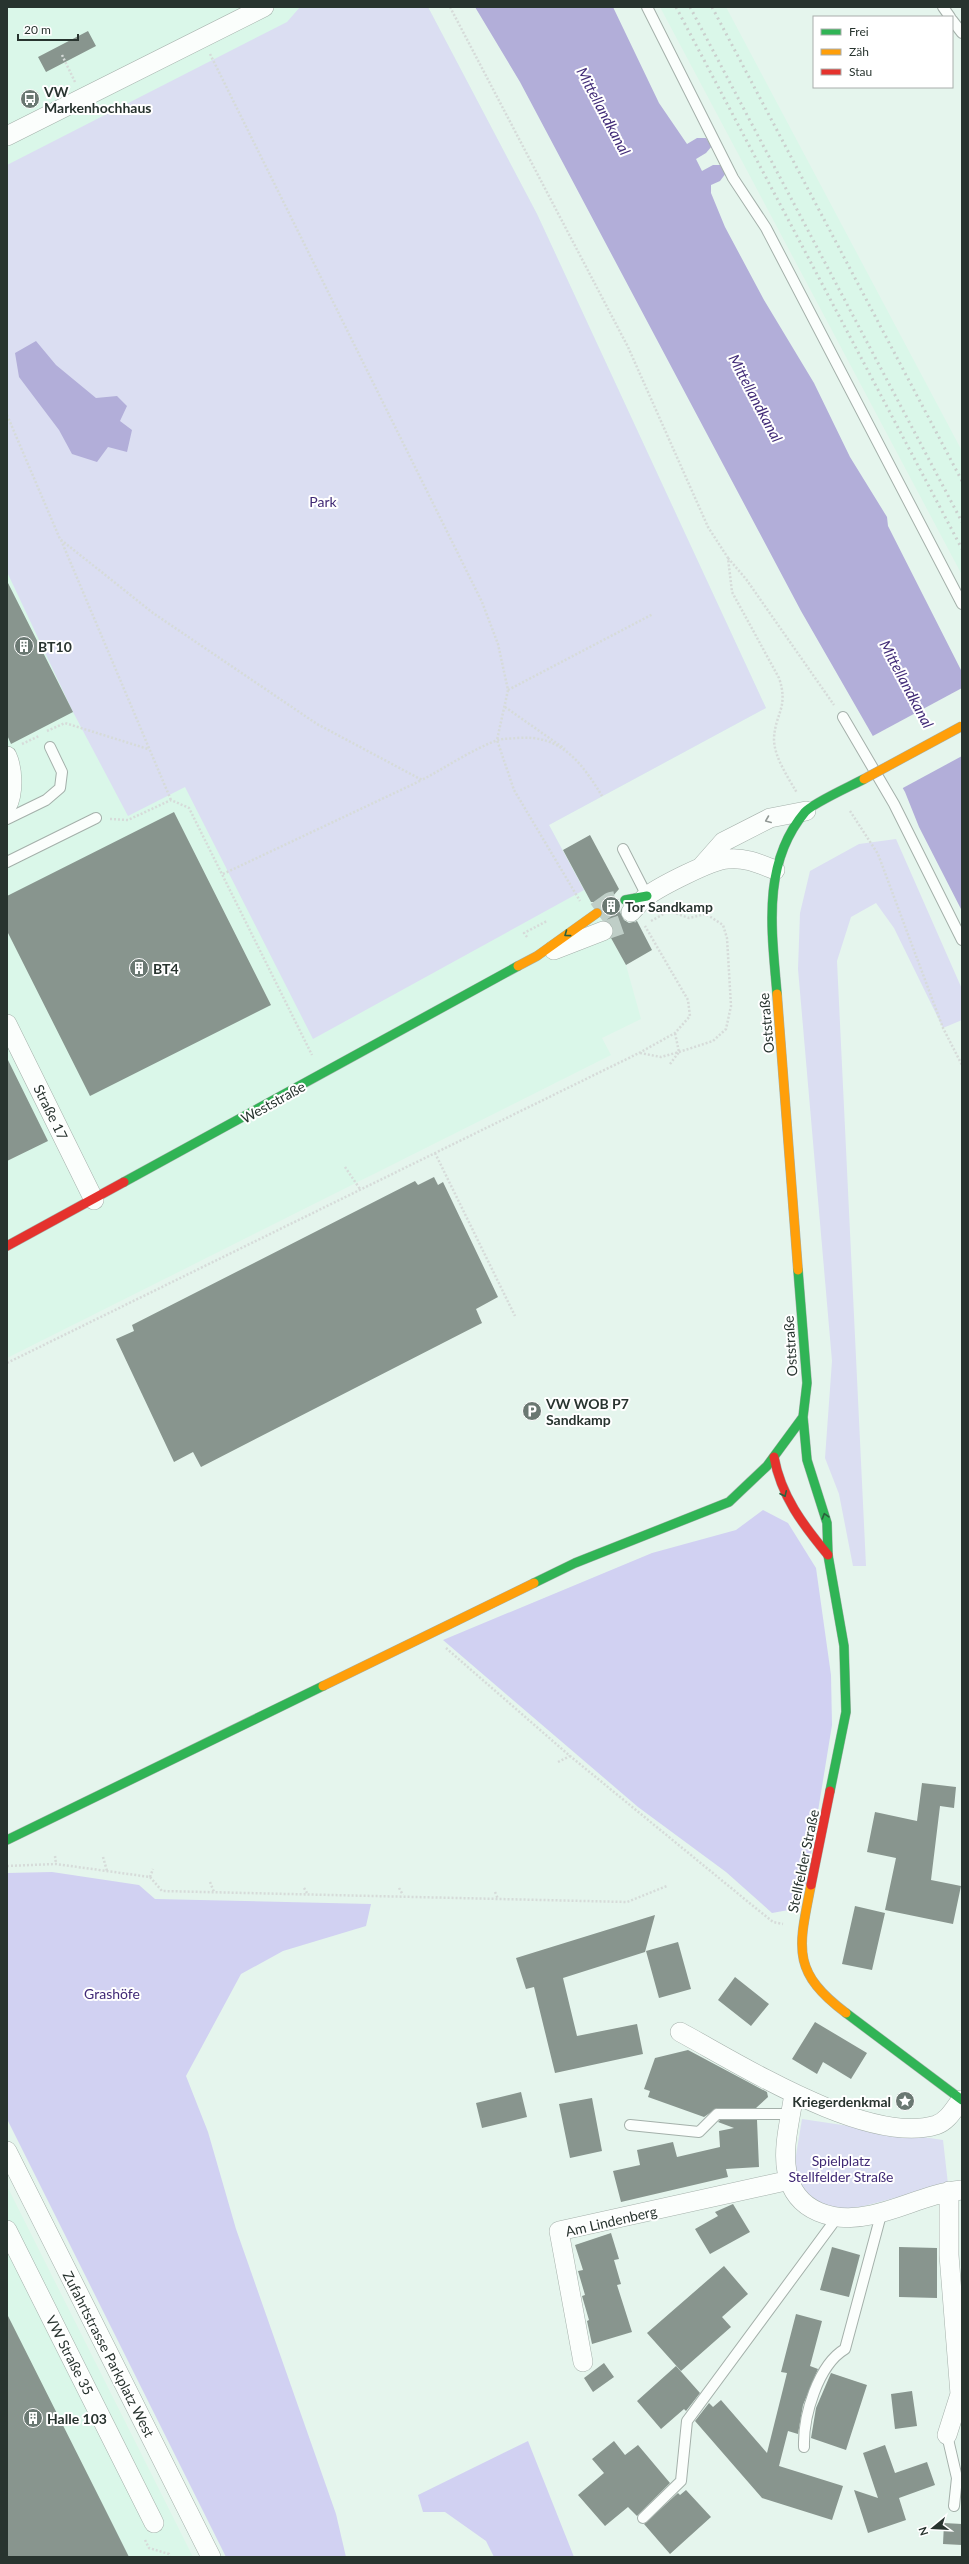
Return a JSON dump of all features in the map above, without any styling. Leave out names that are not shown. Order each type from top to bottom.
[{"type":"street","points":[[7,136],[264,7]]},
{"type":"street","name":"Oststraße","points":[[828,1555],[827,1523],[807,1460],[803,1417],[807,1383],[771,919],[776,870],[788,839],[806,811],[839,791],[962,726]]},
{"type":"street","points":[[7,806],[11,799],[11,764],[13,751]]},
{"type":"street","points":[[700,868],[723,842],[770,818],[806,811]]},
{"type":"street","points":[[633,912],[647,896],[700,868],[728,858],[750,860],[776,870]]},
{"type":"street","name":"Weststraße","points":[[7,1246],[322,1075],[537,956],[598,920]]},
{"type":"street","name":"Straße 17","points":[[7,1024],[94,1200]]},
{"type":"street","points":[[7,1840],[575,1563],[729,1502],[774,1457],[803,1417]]},
{"type":"street","points":[[774,1457],[776,1472],[785,1496],[805,1528],[828,1555]]},
{"type":"street","name":"Stellfelder Straße","points":[[828,1555],[844,1646],[846,1712],[803,1927],[801,1959],[805,1971],[813,1984],[828,1999],[962,2100]]},
{"type":"street","points":[[680,2032],[794,2093],[856,2118],[897,2128],[937,2124],[948,2118],[962,2100]]},
{"type":"street","points":[[794,2093],[786,2146],[787,2172],[795,2193],[810,2208],[836,2219],[871,2215],[922,2197],[955,2191],[949,2255],[960,2394],[947,2435]]},
{"type":"street","name":"Zufahrtstrasse Parkplatz West","points":[[7,2151],[211,2557]]},
{"type":"street","name":"Am Lindenberg","points":[[582,2362],[560,2231],[790,2180]]},
{"type":"street","name":"VW Straße 35","points":[[7,2230],[154,2523]]},
{"type":"lane","points":[[646,7],[733,178],[766,228],[962,604]]},
{"type":"lane","points":[[943,7],[949,16]]},
{"type":"lane","points":[[953,21],[962,33]]},
{"type":"lane","points":[[843,717],[894,804],[962,940]]},
{"type":"lane","points":[[7,819],[46,800],[60,788],[62,772],[50,746]]},
{"type":"lane","points":[[7,862],[96,818]]},
{"type":"lane","points":[[623,849],[647,896]]},
{"type":"lane","points":[[630,2125],[699,2132],[717,2114],[791,2114]]},
{"type":"lane","points":[[804,2447],[804,2431],[822,2372],[836,2355],[845,2349],[882,2211]]},
{"type":"lane","points":[[643,2518],[681,2481],[687,2421],[836,2219]]},
{"type":"lane","points":[[947,2435],[957,2478],[954,2506]]},
{"type":"path","points":[[450,7],[628,347],[708,527],[728,558],[746,579],[843,717]]},
{"type":"path","points":[[202,38],[482,602],[498,644],[508,690],[497,740],[514,790],[581,903],[598,920]]},
{"type":"path","points":[[62,55],[83,98]]},
{"type":"path","points":[[7,415],[148,749],[172,800],[189,808],[322,1075]]},
{"type":"path","points":[[60,539],[153,613],[317,724],[422,780]]},
{"type":"path","points":[[728,558],[732,592],[779,678],[784,693],[783,708],[774,739],[779,759],[806,811]]},
{"type":"path","points":[[508,690],[653,614]]},
{"type":"path","points":[[504,707],[571,754],[585,768],[602,796]]},
{"type":"path","points":[[13,751],[65,723],[148,749]]},
{"type":"path","points":[[223,874],[422,780],[497,740],[527,737],[552,743],[571,754]]},
{"type":"path","points":[[839,791],[878,854],[943,1028],[962,1065]]},
{"type":"path","points":[[96,818],[128,820],[172,800]]},
{"type":"path","points":[[639,1053],[661,1057],[713,1041],[726,1029],[731,1006],[728,938],[723,925],[706,914],[689,918],[669,911]]},
{"type":"path","points":[[7,1363],[639,1053],[675,1033],[690,1016],[688,1000],[633,912]]},
{"type":"path","points":[[675,1033],[680,1052]]},
{"type":"path","points":[[670,1064],[680,1052]]},
{"type":"path","points":[[435,1153],[515,1316]]},
{"type":"path","points":[[345,1167],[360,1190]]},
{"type":"path","points":[[421,1638],[442,1645],[570,1756],[773,1922],[803,1927]]},
{"type":"path","points":[[558,1762],[570,1756]]},
{"type":"path","points":[[55,1856],[56,1864]]},
{"type":"path","points":[[103,1857],[108,1871]]},
{"type":"path","points":[[7,1866],[56,1864],[150,1877],[162,1891],[403,1895],[627,1902],[667,1886]]},
{"type":"path","points":[[150,1877],[153,1869]]},
{"type":"path","points":[[210,1882],[214,1892]]},
{"type":"path","points":[[304,1888],[307,1893]]},
{"type":"path","points":[[399,1888],[403,1895]]},
{"type":"path","points":[[495,1892],[498,1899]]},
{"type":"shaded area","name":"Park","points":[[7,7],[428,7],[537,214],[766,708],[549,825],[626,965],[641,1019],[602,1038],[611,1055],[7,1358]]},
{"type":"shaded area","points":[[660,7],[726,7],[962,451],[962,575]]},
{"type":"shaded area","points":[[7,2186],[181,2533],[193,2557],[7,2557]]},
{"type":"green space","name":"Park","points":[[300,7],[428,7],[537,214],[766,708],[549,825],[584,890],[313,1039],[185,787],[128,816],[73,712],[7,572],[7,165],[287,22]]},
{"type":"green space","points":[[896,839],[962,989],[962,1020],[943,1028],[894,928],[876,903],[851,917],[837,961],[866,1566],[853,1566],[839,1494],[825,1458],[832,1361],[798,969],[800,913],[810,871],[859,844]]},
{"type":"green space","points":[[763,1510],[788,1523],[816,1568],[831,1675],[832,1725],[806,1885],[794,1909],[772,1913],[726,1872],[638,1807],[443,1640],[652,1553],[736,1530]]},
{"type":"green space","name":"Grashöfe","points":[[52,1872],[139,1885],[155,1899],[371,1904],[366,1926],[283,1951],[241,1974],[186,2076],[208,2132],[236,2229],[336,2514],[346,2557],[226,2557],[7,2119],[7,1873]]},
{"type":"green space","name":"Spielplatz Stellfelder Straße","points":[[802,2119],[943,2140],[948,2184],[845,2211],[812,2201],[793,2173]]},
{"type":"green space","points":[[528,2441],[574,2557],[494,2557],[486,2541],[445,2512],[423,2512],[418,2495]]},
{"type":"water","name":"Mittellandkanal","points":[[475,7],[613,7],[659,103],[687,144],[697,138],[706,138],[712,146],[706,153],[696,159],[702,171],[713,165],[722,165],[726,173],[720,181],[711,185],[711,193],[725,227],[764,300],[814,383],[850,457],[887,517],[888,526],[962,672],[962,911],[919,827],[905,792],[801,611],[520,82]]},
{"type":"water","points":[[36,341],[56,365],[96,398],[117,396],[127,406],[120,421],[132,430],[127,452],[108,447],[97,462],[72,454],[59,430],[19,377],[15,353]]},
{"type":"pier","points":[[962,688],[962,756],[901,789],[871,737]]},
{"type":"building","points":[[88,31],[96,46],[46,72],[38,57]]},
{"type":"building","name":"BT10","points":[[7,581],[73,712],[11,744],[7,735]]},
{"type":"building","name":"BT4","points":[[174,812],[271,1005],[90,1096],[7,931],[7,896]]},
{"type":"building","name":"Tor Sandkamp","points":[[590,835],[619,889],[613,896],[615,908],[620,912],[624,920],[629,923],[637,921],[652,950],[626,965],[611,938],[613,927],[606,921],[609,912],[607,906],[602,902],[591,902],[563,850]]},
{"type":"building","points":[[7,1058],[48,1141],[7,1161]]},
{"type":"building","points":[[434,1177],[438,1185],[443,1182],[498,1297],[476,1309],[482,1323],[201,1467],[193,1452],[174,1462],[116,1339],[134,1331],[132,1325],[415,1181],[418,1185]]},
{"type":"building","points":[[922,1783],[956,1787],[954,1808],[940,1806],[931,1880],[961,1886],[953,1924],[885,1910],[896,1858],[867,1852],[875,1812],[917,1821]]},
{"type":"building","points":[[855,1906],[885,1913],[872,1970],[842,1964]]},
{"type":"building","points":[[655,1915],[645,1952],[563,1978],[577,2036],[637,2024],[643,2054],[555,2073],[534,1987],[526,1989],[516,1958]]},
{"type":"building","points":[[678,1942],[691,1989],[659,1998],[646,1951]]},
{"type":"building","points":[[735,1977],[769,2004],[751,2026],[718,2000]]},
{"type":"building","points":[[815,2022],[867,2053],[851,2079],[823,2062],[817,2074],[792,2059]]},
{"type":"building","points":[[688,2050],[767,2092],[768,2097],[756,2108],[717,2108],[704,2117],[648,2097],[650,2091],[644,2089],[655,2058]]},
{"type":"building","points":[[521,2092],[527,2117],[482,2128],[476,2103]]},
{"type":"building","points":[[592,2098],[602,2151],[570,2158],[559,2104]]},
{"type":"building","points":[[720,2120],[757,2120],[759,2167],[726,2169],[728,2177],[621,2202],[613,2171],[640,2165],[637,2150],[673,2142],[677,2157],[720,2147],[719,2131],[734,2128],[718,2122]]},
{"type":"building","points":[[733,2204],[750,2232],[710,2254],[695,2229],[718,2216],[715,2212]]},
{"type":"building","points":[[611,2233],[619,2259],[614,2260],[621,2284],[617,2285],[632,2332],[592,2344],[587,2321],[589,2320],[582,2296],[585,2295],[578,2271],[583,2270],[575,2245]]},
{"type":"building","points":[[832,2247],[860,2255],[849,2297],[820,2290]]},
{"type":"building","points":[[899,2247],[937,2248],[937,2298],[899,2297]]},
{"type":"building","points":[[724,2266],[748,2294],[722,2317],[731,2327],[681,2371],[647,2333]]},
{"type":"building","name":"Halle 103","points":[[7,2314],[100,2499],[129,2557],[7,2557]]},
{"type":"building","points":[[796,2314],[822,2321],[810,2366],[818,2369],[803,2405],[798,2434],[788,2431],[779,2466],[843,2486],[832,2520],[762,2498],[695,2421],[709,2403],[713,2407],[721,2400],[767,2453],[787,2373],[781,2372]]},
{"type":"building","points":[[604,2363],[614,2377],[593,2392],[584,2378]]},
{"type":"building","points":[[676,2366],[700,2393],[686,2411],[684,2409],[661,2429],[637,2401]]},
{"type":"building","points":[[831,2373],[867,2385],[846,2450],[811,2438],[816,2408]]},
{"type":"building","points":[[912,2391],[917,2426],[895,2429],[891,2394]]},
{"type":"building","points":[[614,2441],[625,2455],[638,2445],[670,2483],[637,2516],[628,2507],[605,2526],[578,2495],[604,2473],[592,2459]]},
{"type":"building","points":[[885,2445],[895,2473],[927,2462],[935,2485],[899,2498],[906,2520],[868,2533],[854,2490],[878,2498],[863,2453]]},
{"type":"building","points":[[686,2490],[711,2517],[670,2554],[644,2524],[678,2493],[680,2495]]},
{"type":"building","points":[[944,2523],[962,2524],[962,2545],[943,2544]]},
{"type":"tunnel","points":[[597,913],[611,903],[625,900]]},
{"type":"tunnel","points":[[603,931],[623,924],[631,912]]},
{"type":"railway","points":[[676,7],[962,549]]},
{"type":"railway","points":[[690,7],[962,522]]},
{"type":"railway","points":[[712,7],[962,481]]},
{"type":"traffic: fast","points":[[777,994],[772,923],[775,876],[781,854],[791,832],[809,808],[864,779]]},
{"type":"traffic: fast","points":[[625,900],[647,896]]},
{"type":"traffic: fast","points":[[124,1182],[518,966]]},
{"type":"traffic: fast","points":[[798,1270],[807,1383],[803,1417],[807,1460],[827,1523],[828,1555],[844,1646],[846,1712],[830,1791]]},
{"type":"traffic: fast","points":[[534,1583],[575,1563],[729,1502],[767,1466],[803,1417]]},
{"type":"traffic: fast","points":[[7,1840],[323,1686]]},
{"type":"traffic: fast","points":[[846,2013],[962,2100]]},
{"type":"traffic: slow","points":[[864,779],[962,726]]},
{"type":"traffic: slow","points":[[518,966],[537,956],[597,913]]},
{"type":"traffic: slow","points":[[777,994],[798,1270]]},
{"type":"traffic: slow","points":[[323,1686],[534,1583]]},
{"type":"traffic: slow","points":[[811,1885],[802,1942],[803,1956],[807,1970],[815,1984],[828,1998],[846,2013]]},
{"type":"traffic: jam","points":[[7,1246],[124,1182]]},
{"type":"traffic: jam","points":[[774,1457],[782,1485],[794,1509],[810,1533],[828,1555]]},
{"type":"traffic: jam","points":[[811,1885],[830,1791]]},
{"type":"place","name":"VW Markenhochhaus","points":[[30,99]]},
{"type":"place","name":"BT10","points":[[24,646]]},
{"type":"place","name":"Tor Sandkamp","points":[[611,906]]},
{"type":"place","name":"BT4","points":[[139,968]]},
{"type":"place","name":"VW WOB P7 Sandkamp","points":[[532,1411]]},
{"type":"place","name":"Kriegerdenkmal","points":[[905,2101]]},
{"type":"place","name":"Halle 103","points":[[33,2418]]}]
